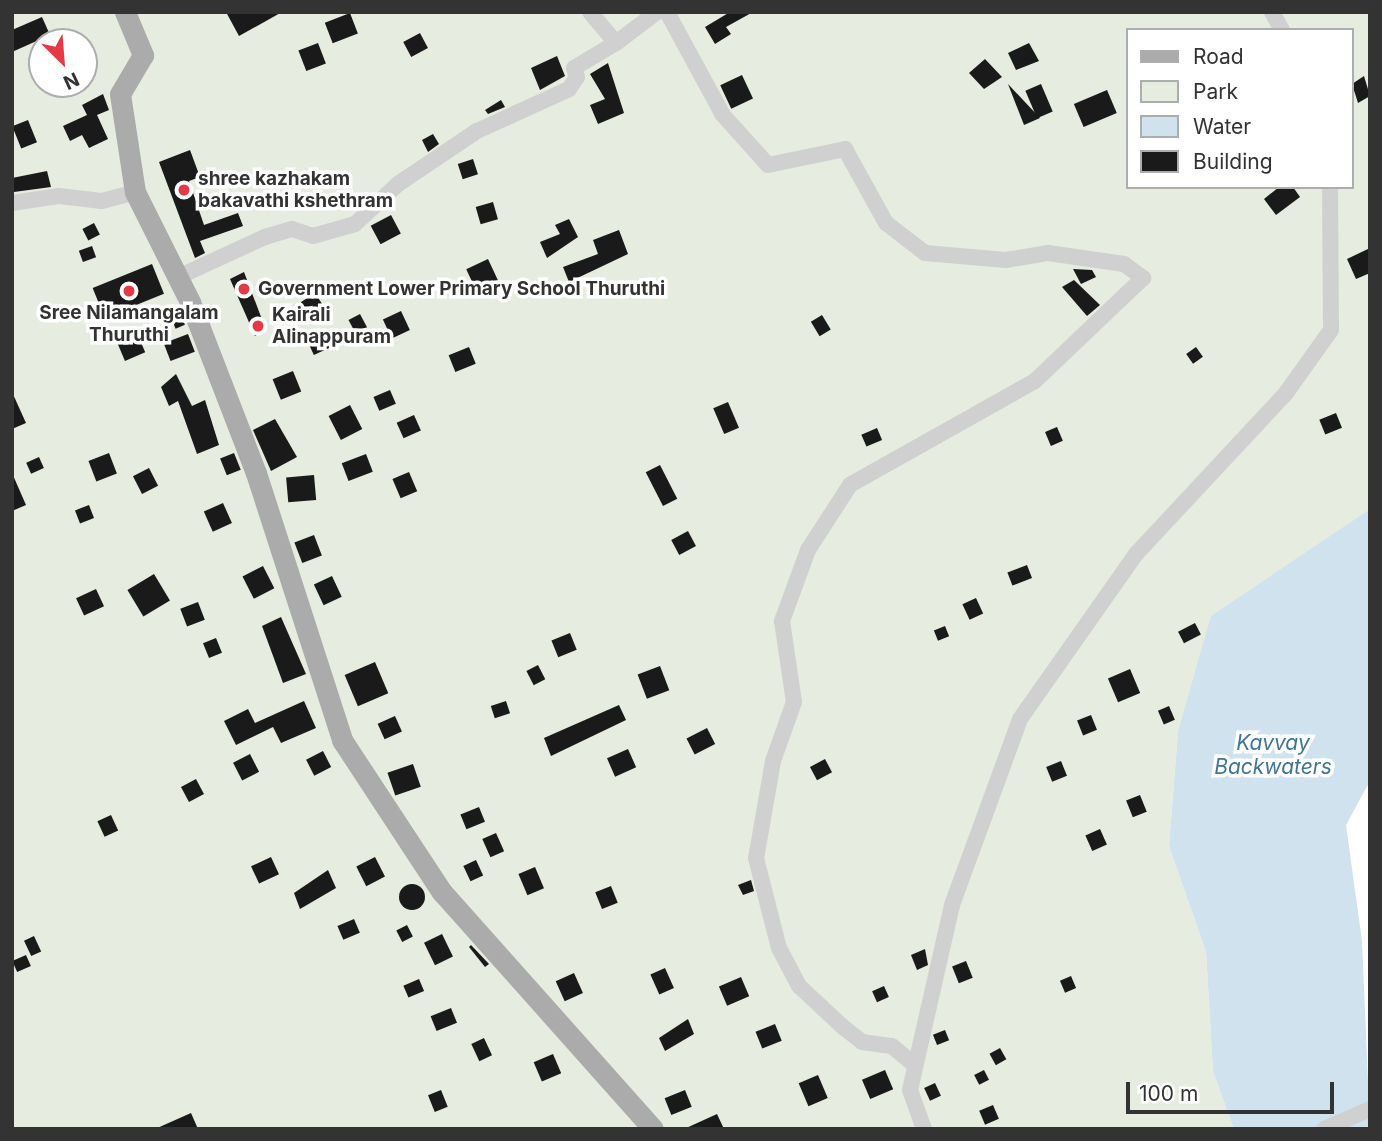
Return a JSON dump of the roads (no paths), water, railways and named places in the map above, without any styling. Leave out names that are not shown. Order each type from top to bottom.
[{"type":"main road","points":[[125,12],[143,55],[120,94],[135,192],[178,277],[256,473],[342,740],[442,891],[653,1129]]},
{"type":"street","points":[[590,12],[616,43]]},
{"type":"street","points":[[178,277],[265,237],[292,229],[313,236],[355,224],[398,184],[477,131],[569,89],[577,77],[574,68],[616,43],[657,12]]},
{"type":"street","points":[[667,12],[723,115],[768,165],[845,149],[886,223],[925,253],[1006,260],[1048,253],[1124,264],[1143,278],[1035,381],[850,485],[808,550],[782,621],[794,702],[773,761],[756,858],[779,948],[799,986],[843,1027],[862,1042],[892,1046],[915,1065]]},
{"type":"street","points":[[1272,12],[1281,28]]},
{"type":"street","points":[[924,1129],[910,1090],[952,905],[1020,719],[1136,554],[1286,393],[1331,330],[1330,189]]},
{"type":"street","points":[[12,203],[59,196],[102,201],[135,192]]},
{"type":"street","points":[[1324,1129],[1370,1109]]},
{"type":"water","name":"Kavvay Backwaters","points":[[1370,509],[1370,781],[1346,825],[1362,941],[1370,1129],[1234,1129],[1213,1072],[1206,952],[1169,846],[1178,731],[1211,616]]},
{"type":"place","name":"shree kazhakam bakavathi kshethram","points":[[184,190]]},
{"type":"place","name":"Government Lower Primary School Thuruthi","points":[[244,289]]},
{"type":"place","name":"Sree Nilamangalam Thuruthi","points":[[129,291]]},
{"type":"place","name":"Kairali Alinappuram","points":[[258,326]]}]
